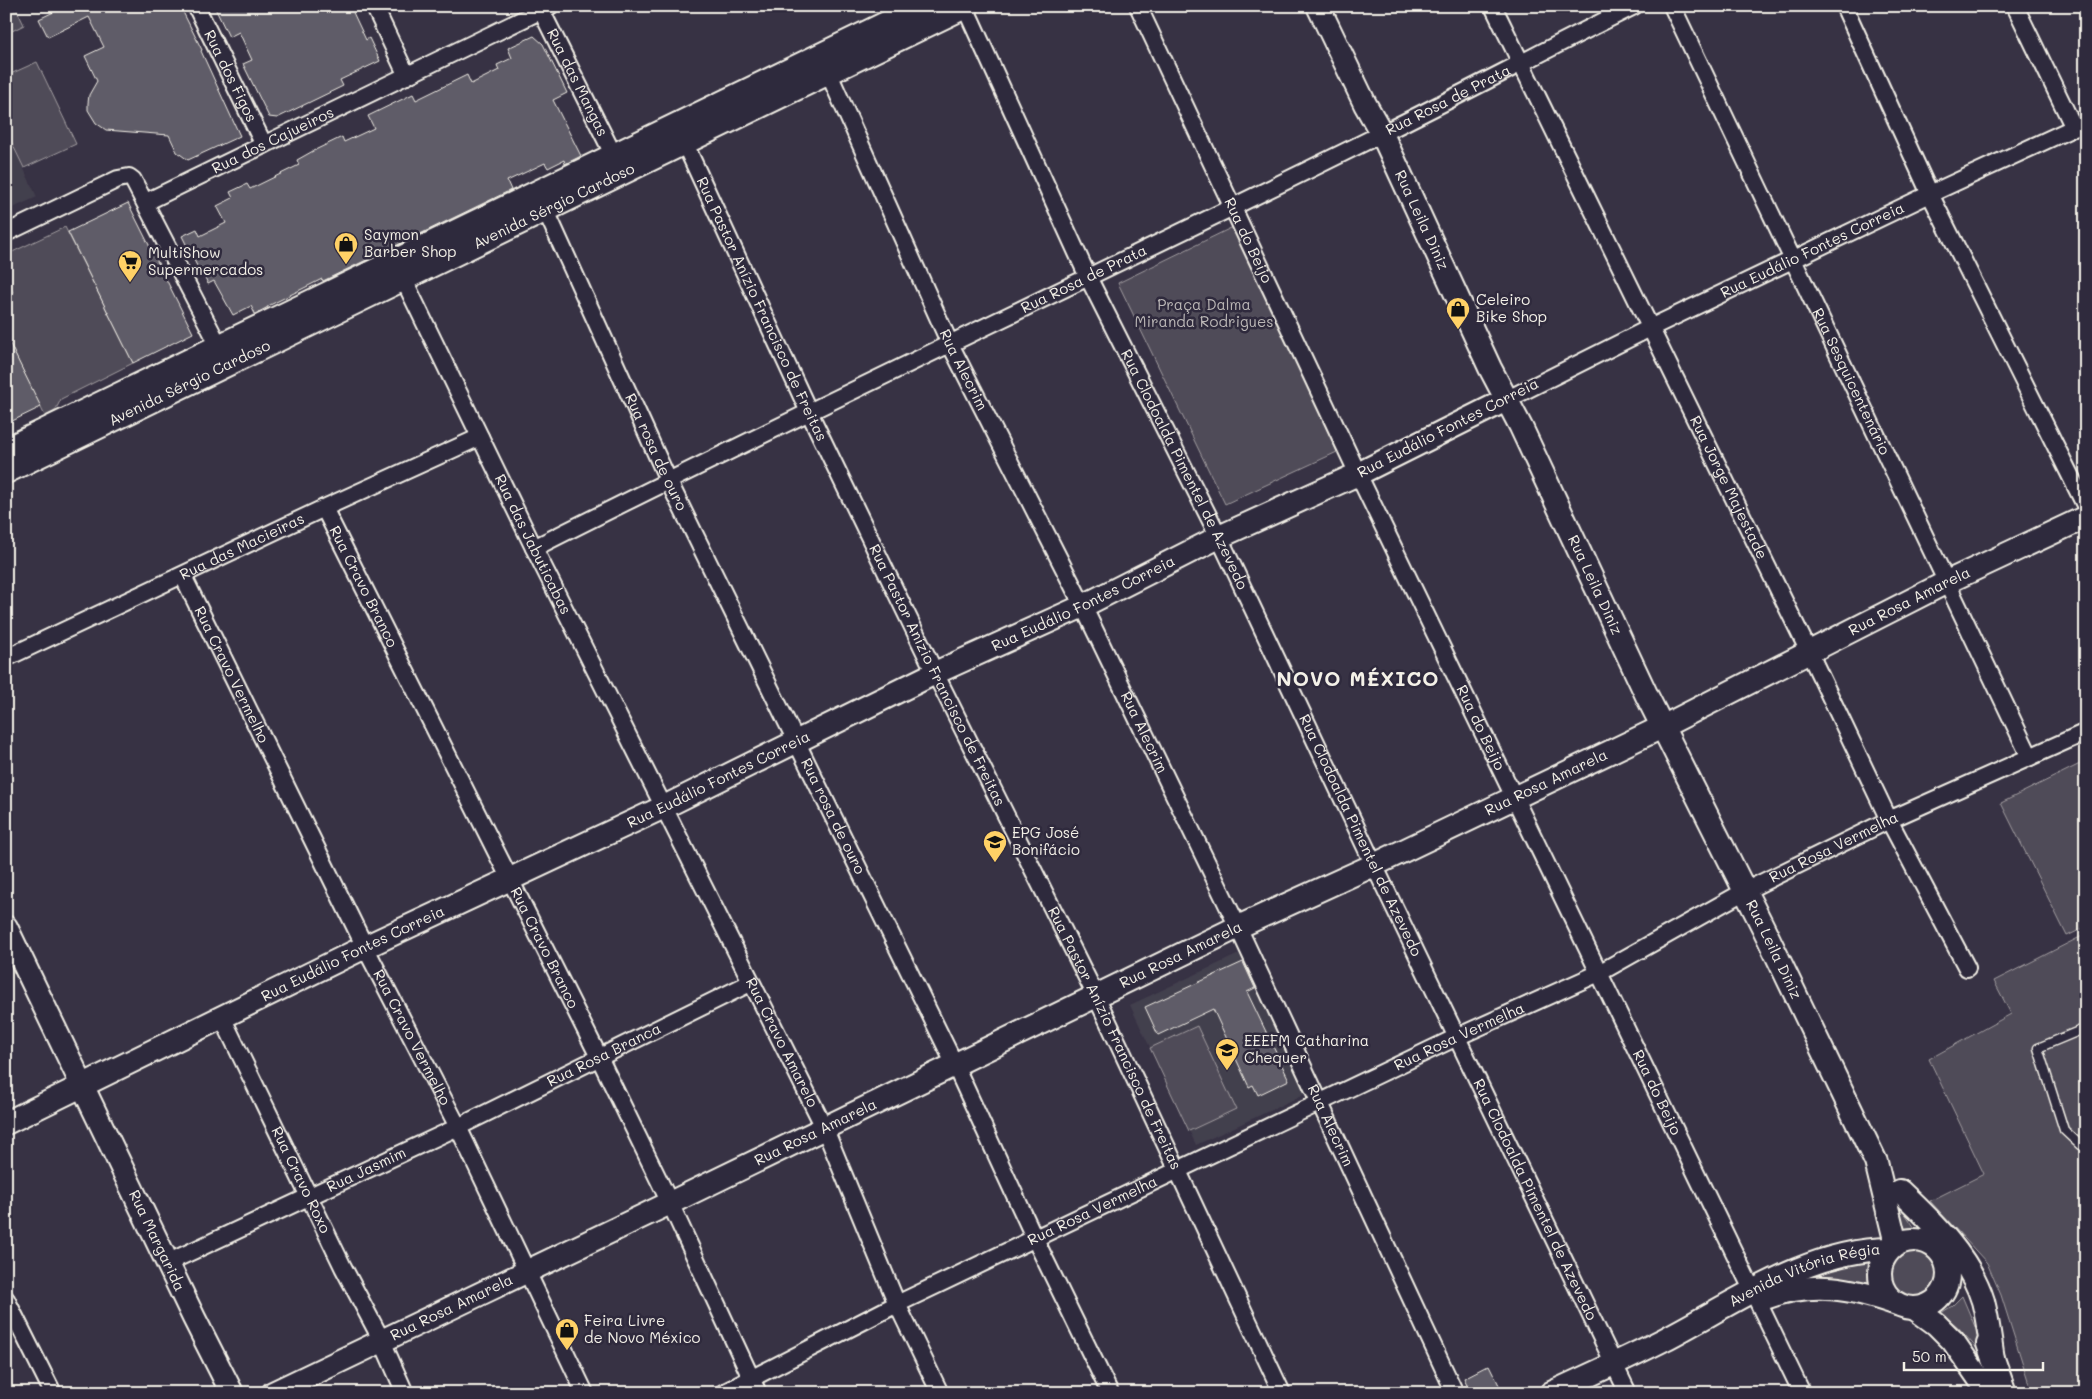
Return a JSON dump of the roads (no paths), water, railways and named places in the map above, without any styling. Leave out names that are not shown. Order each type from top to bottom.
[{"type":"street","name":"Rua dos Figos","points":[[196,6],[264,145]]},
{"type":"street","points":[[374,6],[407,76]]},
{"type":"street","name":"Avenida Sérgio Cardoso","points":[[890,34],[921,6]]},
{"type":"street","name":"Rua do Beijo","points":[[1138,6],[1358,474],[1802,1393]]},
{"type":"street","name":"Rua Leila Diniz","points":[[1318,6],[1365,104],[1382,134],[1662,727],[1745,891],[1876,1162],[1900,1192],[1970,1299],[1994,1359]]},
{"type":"street","name":"Rua Jorge Majestade","points":[[1493,6],[1809,652],[1889,820],[1967,968]]},
{"type":"street","name":"Rua Rosa de Prata","points":[[534,548],[668,480],[1382,134],[1634,6]]},
{"type":"street","name":"Rua Sesquicentenário","points":[[1672,6],[2030,757]]},
{"type":"street","points":[[1844,6],[1930,194],[2086,507]]},
{"type":"street","points":[[2015,6],[2080,125]]},
{"type":"street","name":"Avenida Sérgio Cardoso","points":[[6,472],[20,450],[88,421],[890,34],[966,7]]},
{"type":"street","name":"Rua Clodoalda Pimentel de Azevedo","points":[[966,7],[1088,277],[1219,537],[1374,865],[1628,1393]]},
{"type":"street","name":"Rua dos Cajueiros","points":[[146,202],[546,8]]},
{"type":"street","name":"Rua das Mangas","points":[[546,8],[618,165]]},
{"type":"street","name":"Rua Alecrim","points":[[825,65],[950,344],[1083,606],[1238,927],[1455,1393]]},
{"type":"street","name":"Rua Eudálio Fontes Correia","points":[[6,1123],[365,948],[664,807],[935,673],[1083,606],[1219,537],[1358,474],[1650,328],[1930,194],[2080,125]]},
{"type":"street","name":"Rua Pastor Anízio Francisco de Freitas","points":[[681,135],[809,412],[935,673],[1096,996],[1282,1393]]},
{"type":"street","points":[[6,233],[124,177],[134,180],[223,356]]},
{"type":"street","name":"Rua rosa de ouro","points":[[541,202],[668,480],[954,1064],[1035,1239],[1110,1393]]},
{"type":"street","name":"Rua das Jabuticabas","points":[[400,270],[534,548],[664,807]]},
{"type":"street","name":"Rua das Macieiras","points":[[6,658],[324,508],[480,437]]},
{"type":"street","name":"Rua Cravo Branco","points":[[324,508],[599,1057],[670,1203],[755,1386]]},
{"type":"street","name":"Rua Rosa Amarela","points":[[273,1393],[670,1203],[1238,927],[1374,865],[1662,727],[1947,582],[2086,517]]},
{"type":"street","name":"Rua Cravo Vermelho","points":[[183,576],[365,948],[458,1127],[585,1393]]},
{"type":"street","name":"Rua Rosa Vermelha","points":[[723,1393],[755,1386],[897,1304],[1457,1037],[1598,973],[1745,891],[1889,820],[2086,732]]},
{"type":"street","name":"Rua Cravo Amarelo","points":[[664,807],[750,983],[824,1127],[897,1304],[940,1393]]},
{"type":"street","name":"Rua Margarida","points":[[6,927],[81,1086],[232,1393]]},
{"type":"street","name":"Rua Rosa Branca","points":[[458,1127],[750,983]]},
{"type":"street","name":"Rua Cravo Roxo","points":[[222,1017],[343,1267],[382,1341],[405,1393]]},
{"type":"street","name":"Rua Jasmim","points":[[167,1263],[458,1127]]},
{"type":"street","name":"Rua Leila Diniz","points":[[1876,1162],[1893,1247]]},
{"type":"street","points":[[1900,1192],[1932,1221],[1963,1261],[1983,1301],[1994,1359],[2005,1393]]},
{"type":"street","points":[[1907,1307],[1928,1305],[1940,1296],[1947,1283],[1944,1260],[1925,1241],[1905,1240],[1893,1247],[1883,1258],[1880,1280],[1884,1290],[1891,1299],[1936,1324],[1953,1341],[1989,1393]]},
{"type":"street","name":"Avenida Vitória Régia","points":[[1551,1393],[1614,1364],[1723,1308],[1754,1296],[1818,1261],[1849,1253],[1893,1247]]},
{"type":"street","name":"Avenida Vitória Régia","points":[[1754,1296],[1818,1286],[1881,1298],[1907,1307]]},
{"type":"street","points":[[6,1299],[53,1393]]},
{"type":"lane","points":[[2086,1028],[2038,1048],[2064,1130],[2080,1145],[2086,1147]]},
{"type":"place","name":"Saymon Barber Shop","points":[[346,265]]},
{"type":"place","name":"MultiShow Supermercados","points":[[130,283]]},
{"type":"place","name":"Celeiro Bike Shop","points":[[1458,330]]},
{"type":"place","name":"EPG José Bonifácio","points":[[995,863]]},
{"type":"place","name":"EEEFM Catharina Chequer","points":[[1227,1071]]},
{"type":"place","name":"Feira Livre de Novo México","points":[[567,1351]]},
{"type":"district","name":"NOVO MÉXICO","points":[[1358,679]]},
{"type":"park label","name":"Praça Dalma Miranda Rodrigues","points":[[1204,314]]}]
